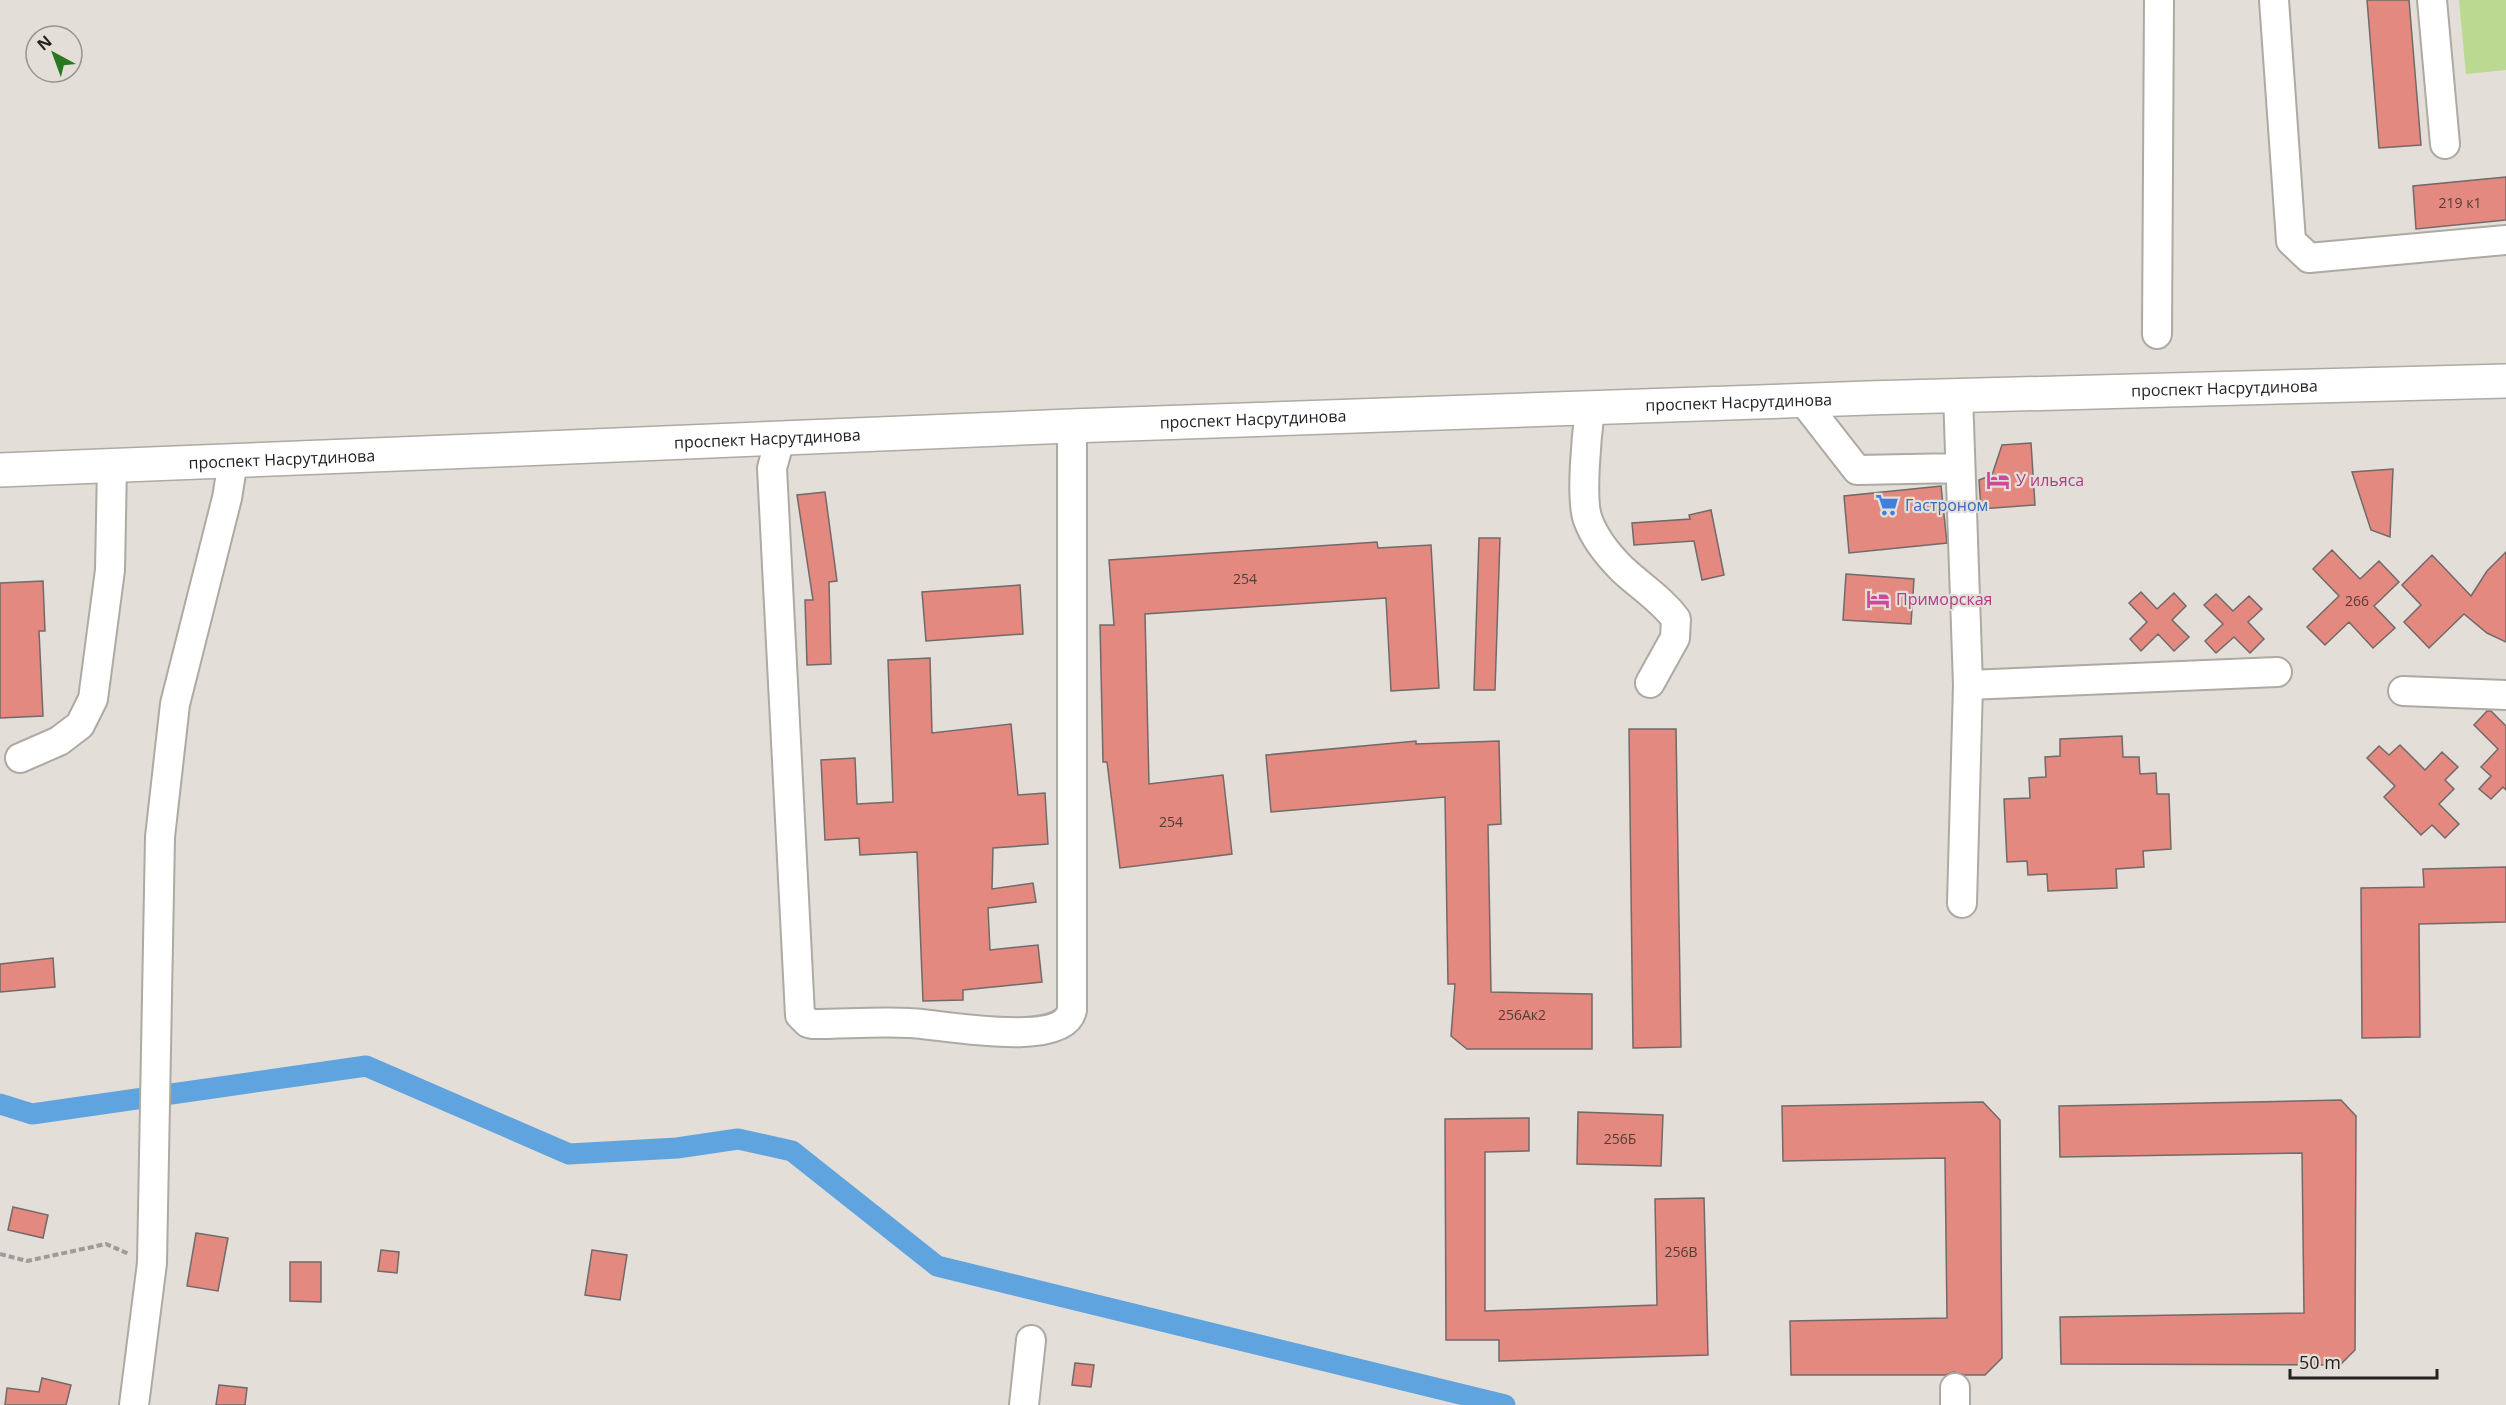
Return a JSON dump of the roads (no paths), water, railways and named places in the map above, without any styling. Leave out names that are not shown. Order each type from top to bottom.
[{"type":"main road","name":"проспект Насрутдинова","points":[[0,470],[1072,426],[1804,402],[1958,394],[2506,381]]},
{"type":"street","points":[[2157,334],[2159,0]]},
{"type":"street","points":[[2274,0],[2291,242],[2309,258],[2506,240]]},
{"type":"street","points":[[2432,0],[2445,144]]},
{"type":"street","points":[[1958,394],[1968,685],[1962,903]]},
{"type":"street","points":[[1804,402],[1857,470],[1961,479]]},
{"type":"street","points":[[1590,409],[1585,454],[1586,517],[1600,545],[1623,570],[1665,604],[1676,619],[1675,638],[1650,683]]},
{"type":"street","points":[[780,439],[772,468],[800,1015],[808,1023],[813,1024],[910,1023],[1002,1033],[1060,1024],[1069,1019],[1072,1010],[1072,426]]},
{"type":"street","points":[[134,1405],[152,1263],[160,837],[175,704],[233,461]]},
{"type":"street","points":[[20,758],[59,741],[80,725],[93,699],[109,579],[112,466]]},
{"type":"street","points":[[1968,685],[2277,672]]},
{"type":"street","points":[[2403,691],[2506,694]]},
{"type":"street","points":[[1024,1405],[1031,1340]]},
{"type":"waterway","points":[[0,1104],[32,1114],[366,1066],[569,1154],[677,1148],[738,1139],[792,1151],[937,1266],[1505,1405]]},
{"type":"place","name":"У ильяса","points":[[1998,480]]},
{"type":"place","name":"Гастроном","points":[[1887,505]]},
{"type":"place","name":"Приморская","points":[[1878,599]]}]
